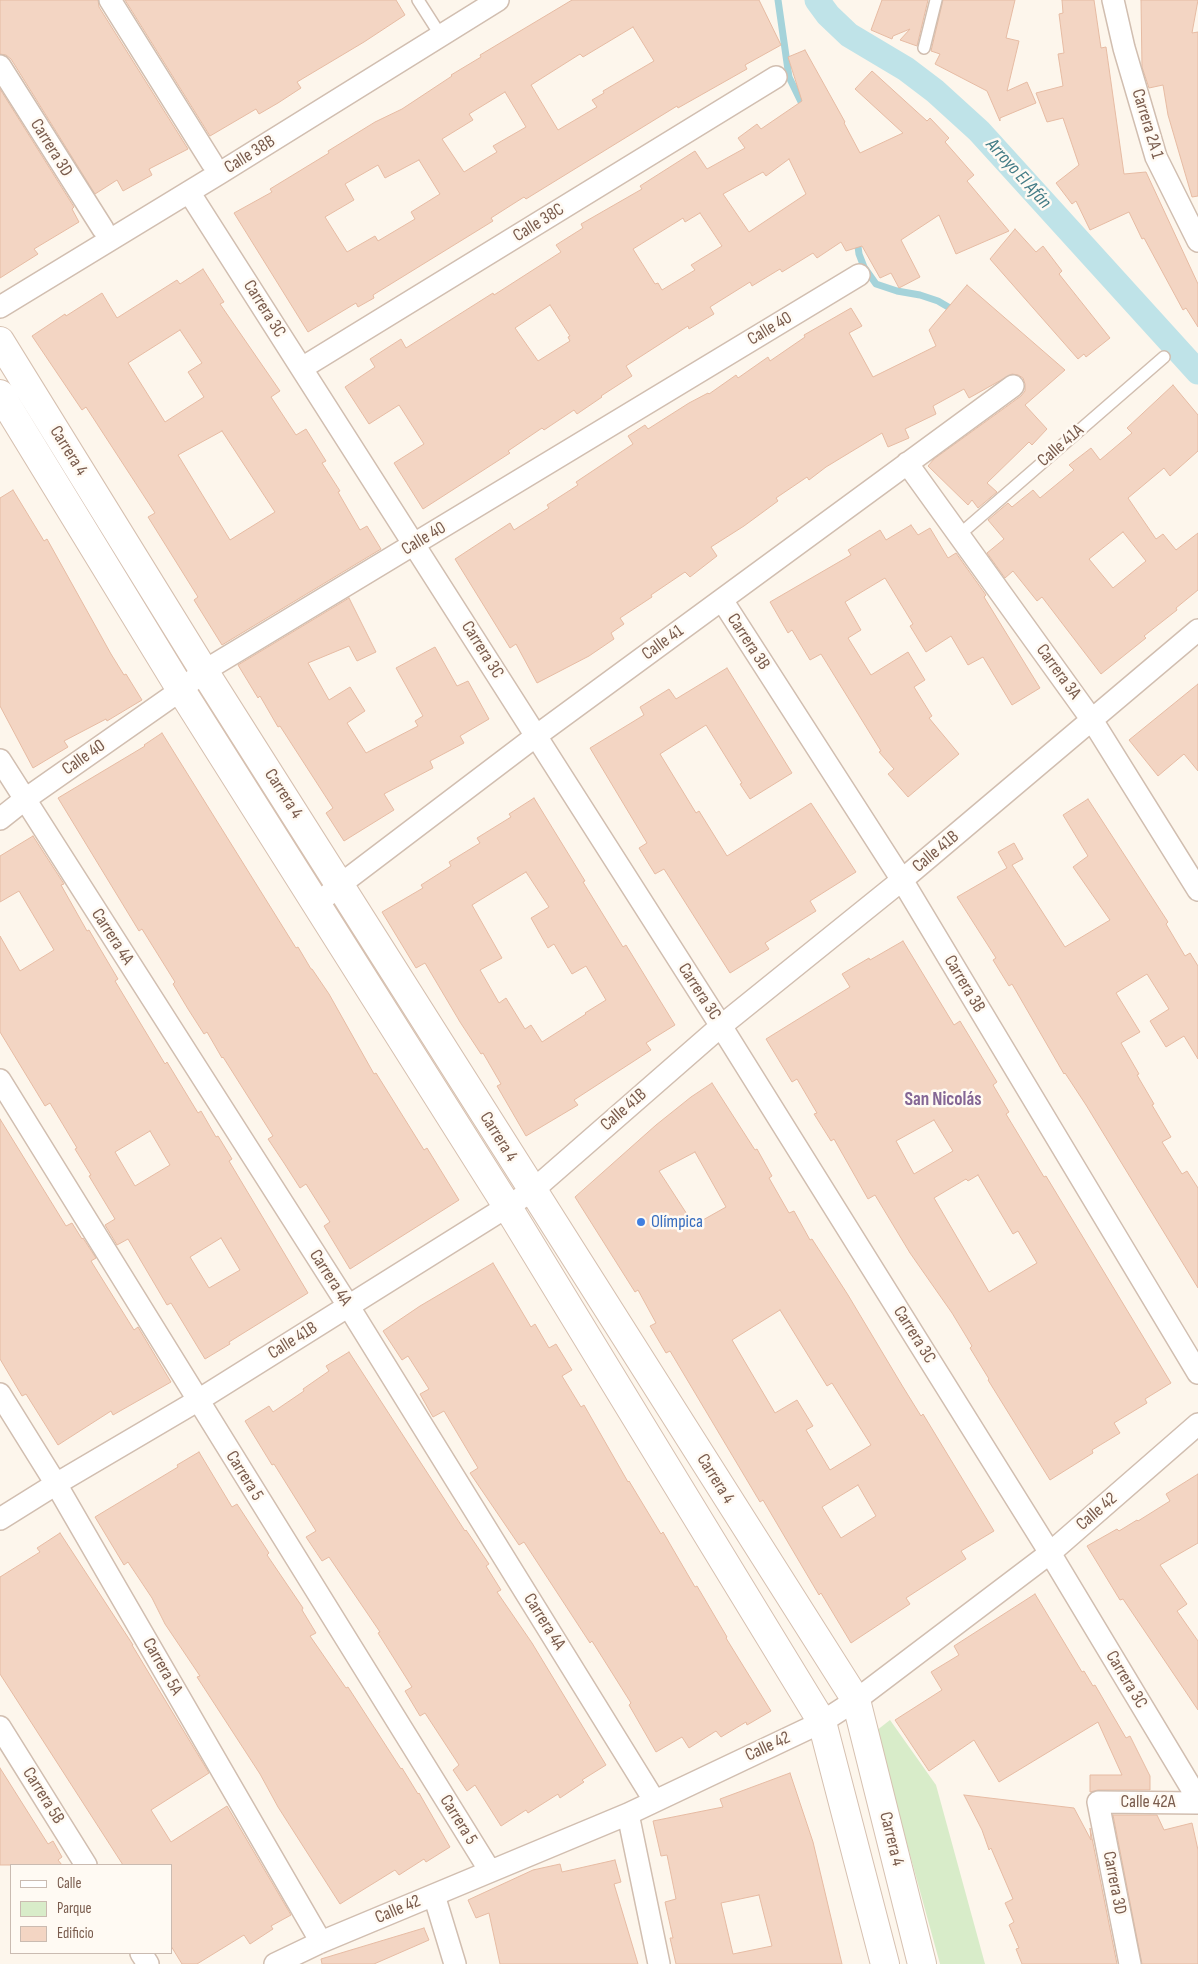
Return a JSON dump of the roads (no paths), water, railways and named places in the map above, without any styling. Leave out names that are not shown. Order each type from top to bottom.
[{"type":"street","points":[[110,0],[212,163]]},
{"type":"street","name":"Calle 38B","points":[[0,307],[498,0]]},
{"type":"street","name":"Carrera 2A 1","points":[[1113,0],[1124,48],[1156,157],[1198,241]]},
{"type":"street","name":"Carrera 3D","points":[[0,66],[103,229]]},
{"type":"street","name":"Calle 38C","points":[[302,368],[776,77]]},
{"type":"street","name":"Carrera 3C","points":[[189,192],[721,1026],[1050,1553],[1198,1801]]},
{"type":"street","name":"Calle 40","points":[[0,819],[24,800],[181,690],[204,671],[859,275]]},
{"type":"street","name":"Carrera 4","points":[[0,341],[204,671],[856,1700],[922,1964]]},
{"type":"street","name":"Calle 41","points":[[317,904],[340,884],[536,736],[1013,386]]},
{"type":"street","name":"Carrera 4","points":[[0,394],[181,690],[507,1206],[822,1722],[885,1964]]},
{"type":"street","name":"Carrera 3A","points":[[906,463],[1092,720],[1198,890]]},
{"type":"street","name":"Carrera 3B","points":[[722,600],[902,880],[1198,1373]]},
{"type":"street","name":"Calle 41B","points":[[0,1519],[197,1401],[532,1191],[721,1026],[902,880],[1198,630]]},
{"type":"street","name":"Carrera 4A","points":[[0,760],[349,1307],[654,1800]]},
{"type":"street","name":"Carrera 5","points":[[0,1080],[197,1401],[490,1870]]},
{"type":"street","name":"Carrera 5A","points":[[0,1394],[56,1484],[321,1942]]},
{"type":"street","name":"Calle 42","points":[[275,1964],[321,1942],[490,1870],[628,1814],[654,1800],[822,1722],[856,1700],[1050,1553],[1198,1424]]},
{"type":"street","name":"Carrera 5B","points":[[0,1727],[85,1864]]},
{"type":"street","name":"Calle 42A","points":[[1098,1802],[1198,1801]]},
{"type":"street","name":"Carrera 3D","points":[[1098,1802],[1130,1964]]},
{"type":"street","points":[[628,1814],[659,1964]]},
{"type":"street","points":[[434,1895],[455,1964]]},
{"type":"lane","points":[[418,0],[441,36]]},
{"type":"lane","points":[[924,48],[936,0]]},
{"type":"lane","name":"Calle 41A","points":[[959,535],[1164,357]]},
{"type":"waterway","points":[[778,0],[789,77],[805,110]]},
{"type":"waterway","name":"Arroyo El Afán","points":[[817,0],[828,15],[849,35],[906,69],[935,91],[979,131],[1198,372]]},
{"type":"waterway","points":[[857,239],[859,254],[864,267],[876,284],[938,301],[955,311]]},
{"type":"place","name":"Olímpica","points":[[641,1222]]},
{"type":"district","name":"San Nicolás","points":[[943,1100]]}]
